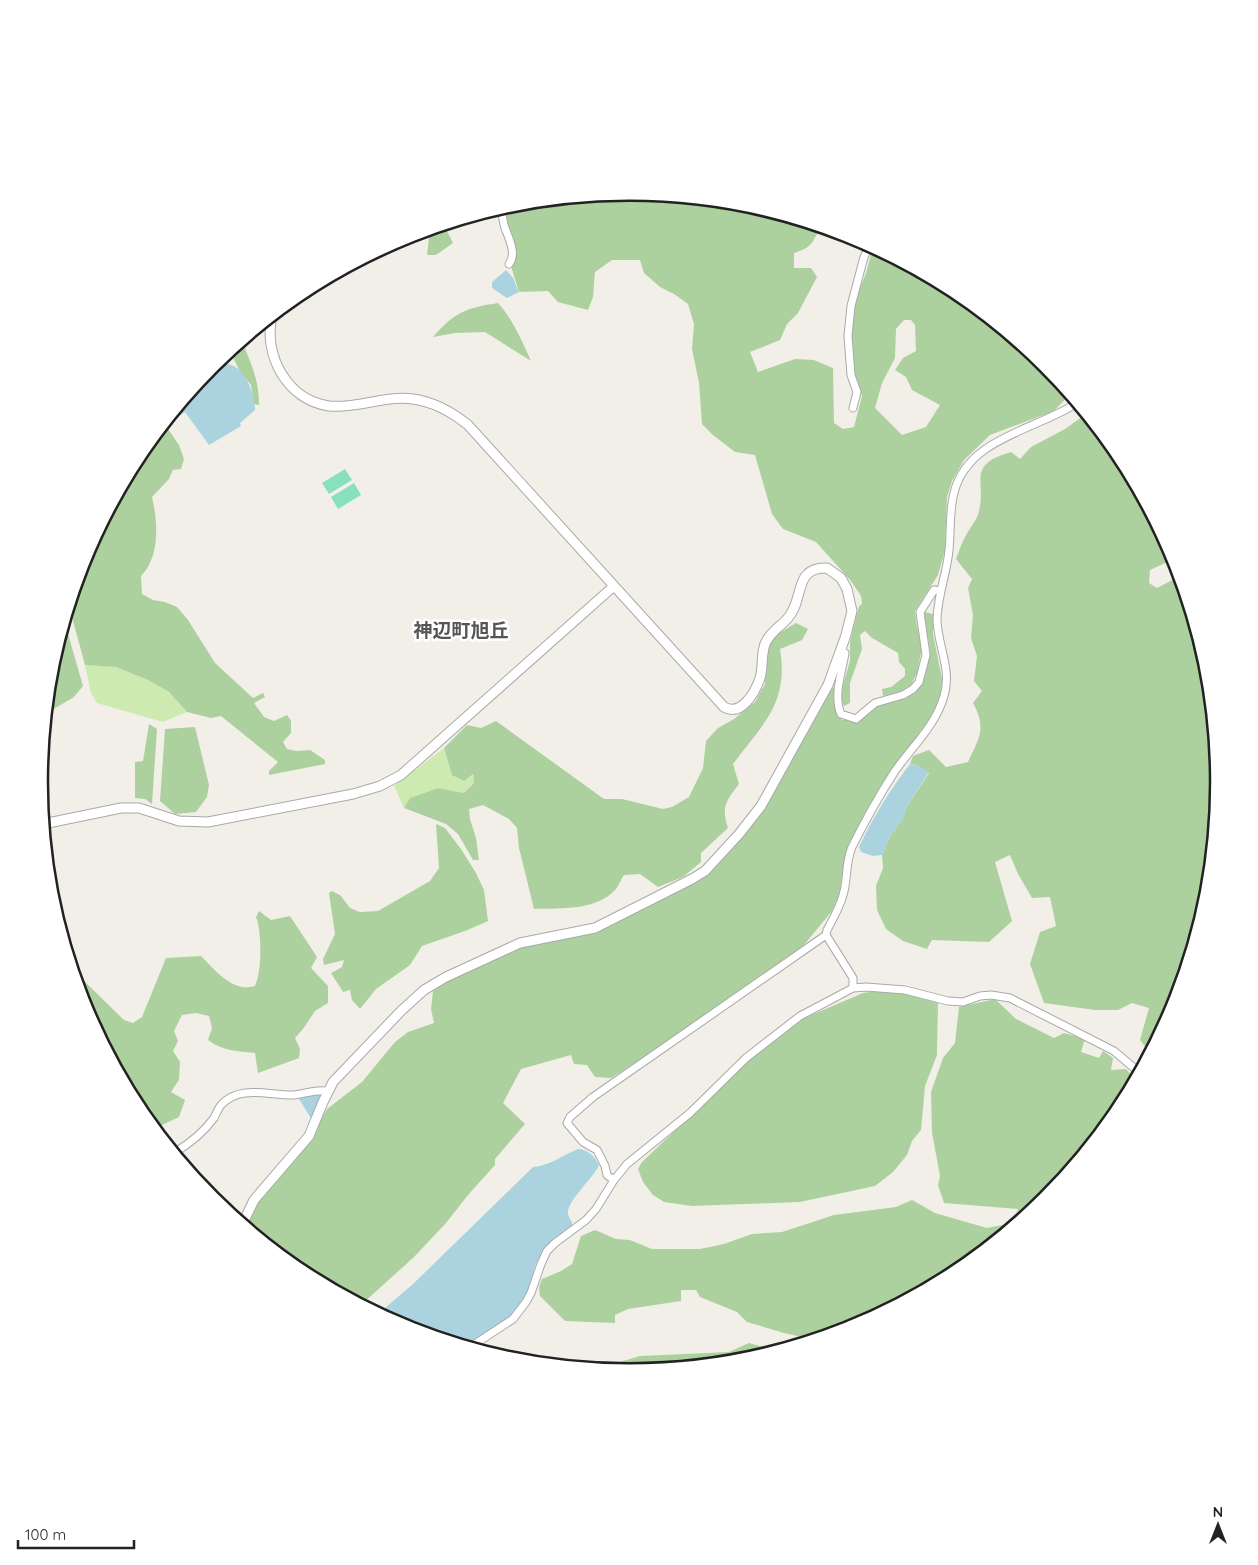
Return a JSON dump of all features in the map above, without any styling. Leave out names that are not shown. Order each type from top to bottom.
[{"type":"street","points":[[503,215],[505,228],[511,242],[512,260],[509,264]]},
{"type":"street","points":[[853,408],[857,392],[851,375],[848,336],[851,306],[867,252]]},
{"type":"street","points":[[245,1219],[254,1200],[309,1136],[328,1090],[341,1072],[401,1010],[424,990],[446,977],[520,943],[595,928],[692,879],[705,870],[739,834],[761,806],[828,685],[846,635],[852,611],[847,589],[841,578],[827,568],[811,570],[802,581],[796,605],[788,618],[767,640],[761,662],[761,676],[751,694],[740,709],[729,710],[724,707],[468,425],[444,408],[412,398],[344,406],[328,406],[311,400],[284,379],[273,357],[270,335],[271,324]]},
{"type":"street","points":[[614,1180],[607,1175],[597,1150],[584,1142],[567,1122],[570,1117],[593,1097],[826,935],[844,895],[851,849],[895,772],[935,718],[945,694],[946,664],[937,620],[949,553],[950,514],[954,492],[960,475],[970,462],[985,449],[1007,436],[1062,413],[1072,406]]},
{"type":"street","points":[[49,823],[121,808],[139,808],[179,821],[208,822],[353,794],[380,786],[401,775],[614,586]]},
{"type":"street","points":[[840,650],[845,653],[838,707],[841,714],[856,719],[876,703],[903,695],[913,689],[919,682],[926,655],[920,612],[934,590],[941,591]]},
{"type":"street","points":[[826,935],[853,978],[853,988]]},
{"type":"street","points":[[476,1343],[513,1319],[531,1293],[547,1251],[591,1215],[627,1164],[690,1113],[746,1058],[773,1035],[812,1009],[853,988],[906,990],[948,1001],[963,1002],[980,996],[991,995],[1010,998],[1114,1052],[1135,1069]]},
{"type":"street","points":[[179,1150],[201,1134],[220,1106],[230,1098],[244,1092],[296,1095],[317,1090],[328,1090]]},
{"type":"green space","points":[[591,202],[667,202],[742,212],[817,232],[811,244],[794,253],[794,268],[811,268],[817,277],[798,313],[787,324],[780,340],[750,352],[758,372],[795,359],[814,360],[833,368],[834,423],[843,429],[854,427],[862,396],[854,372],[848,338],[852,309],[871,254],[920,279],[983,321],[1040,371],[1066,399],[1054,411],[990,435],[964,460],[952,481],[947,497],[945,550],[938,575],[915,611],[921,639],[921,653],[917,673],[911,685],[902,691],[883,696],[882,689],[891,687],[905,676],[905,669],[899,662],[898,653],[872,638],[865,631],[860,635],[862,649],[850,683],[850,703],[844,706],[841,699],[843,685],[850,661],[850,642],[859,606],[862,604],[861,596],[851,581],[816,542],[783,529],[772,514],[755,455],[735,452],[702,424],[699,383],[692,349],[694,324],[688,304],[660,287],[644,273],[640,260],[612,260],[595,272],[593,297],[588,310],[558,302],[548,291],[519,292],[510,263],[513,240],[506,214],[516,212]],"holes":[[[904,320],[911,320],[915,325],[916,351],[903,358],[895,370],[906,377],[912,390],[940,405],[926,427],[902,435],[875,408],[882,383],[895,358],[896,329]]]},
{"type":"green space","points":[[447,231],[453,243],[436,255],[427,255],[429,237]]},
{"type":"green space","points":[[498,303],[521,338],[531,361],[485,332],[455,333],[433,337],[448,322],[462,312]]},
{"type":"green space","points":[[244,347],[256,379],[259,405],[254,404],[251,385],[240,372],[232,358]]},
{"type":"green space","points":[[1081,418],[1112,459],[1151,525],[1167,562],[1150,570],[1149,583],[1157,588],[1174,579],[1191,632],[1206,707],[1210,782],[1206,858],[1191,933],[1180,969],[1146,1048],[1140,1040],[1149,1008],[1132,1003],[1118,1010],[1095,1010],[1044,1003],[1030,964],[1040,932],[1056,926],[1050,897],[1032,898],[1018,874],[1010,855],[995,862],[1012,921],[989,942],[932,940],[927,949],[903,941],[886,929],[877,910],[876,886],[883,868],[882,855],[890,836],[902,820],[907,806],[929,773],[916,765],[910,764],[913,756],[929,750],[946,767],[968,762],[980,733],[980,720],[973,703],[982,691],[974,681],[977,656],[971,638],[973,615],[968,588],[972,579],[956,559],[977,517],[980,505],[980,477],[982,470],[987,463],[996,457],[1011,452],[1020,459],[1031,447],[1065,429]]},
{"type":"green space","points":[[168,429],[179,445],[184,459],[181,469],[173,470],[169,479],[152,497],[156,539],[152,559],[141,576],[142,594],[153,600],[177,607],[188,620],[215,663],[253,698],[263,693],[265,697],[254,703],[264,717],[274,721],[287,715],[291,721],[291,733],[283,742],[287,749],[296,751],[310,750],[325,760],[325,764],[269,775],[269,771],[278,762],[221,716],[211,718],[187,712],[169,692],[148,680],[116,667],[85,665],[72,616],[78,596],[107,525],[125,492]]},
{"type":"green space","points":[[345,469],[352,480],[329,494],[322,483]]},
{"type":"green space","points":[[354,483],[361,495],[338,509],[331,497]]},
{"type":"green space","points":[[925,612],[933,614],[933,634],[942,679],[941,694],[936,709],[928,724],[896,764],[848,845],[839,895],[832,911],[804,945],[700,1022],[611,1078],[595,1077],[587,1065],[574,1064],[571,1055],[521,1069],[503,1103],[525,1124],[495,1159],[495,1165],[446,1223],[414,1257],[366,1301],[306,1266],[248,1222],[260,1200],[309,1138],[327,1109],[362,1082],[395,1042],[408,1032],[434,1023],[431,1009],[433,991],[464,971],[520,944],[595,929],[692,880],[736,842],[829,689],[834,688],[834,701],[839,717],[842,720],[858,720],[875,705],[905,697],[920,687],[930,655],[923,618]]},
{"type":"green space","points":[[796,623],[808,629],[802,640],[780,649],[782,668],[781,684],[777,699],[763,724],[733,764],[739,784],[726,804],[725,815],[728,828],[701,853],[701,862],[683,877],[658,887],[640,874],[624,875],[616,889],[608,896],[589,905],[534,909],[519,848],[517,828],[509,819],[483,805],[469,809],[479,860],[473,860],[458,834],[446,824],[404,808],[410,798],[438,788],[464,793],[474,783],[473,774],[464,781],[452,775],[444,748],[467,725],[481,728],[496,721],[604,799],[622,799],[663,809],[672,807],[689,797],[703,768],[706,741],[718,728],[734,719],[755,702],[765,684],[764,659],[771,638]]},
{"type":"green space","points":[[67,631],[83,686],[74,697],[52,710]]},
{"type":"green space","points":[[85,665],[116,667],[148,680],[169,692],[187,712],[163,722],[97,703],[91,693]]},
{"type":"green space","points":[[149,724],[157,729],[152,804],[145,799],[135,798],[135,762],[143,761]]},
{"type":"green space","points":[[195,727],[209,785],[207,797],[196,812],[175,814],[160,801],[165,729]]},
{"type":"green space","points":[[444,748],[452,775],[472,774],[474,783],[464,793],[438,788],[410,798],[404,808],[394,786]]},
{"type":"green space","points":[[436,824],[445,828],[476,873],[484,890],[488,921],[422,946],[410,965],[376,989],[360,1009],[352,1000],[350,990],[343,992],[331,973],[342,967],[344,960],[324,965],[323,959],[335,934],[329,893],[332,891],[340,895],[350,908],[360,912],[378,911],[430,881],[439,868]]},
{"type":"green space","points":[[259,911],[271,920],[290,916],[317,957],[311,968],[328,986],[328,1003],[315,1011],[295,1038],[300,1049],[299,1058],[258,1073],[255,1053],[225,1048],[208,1040],[212,1028],[209,1016],[196,1013],[182,1015],[174,1031],[178,1041],[173,1051],[180,1062],[179,1080],[171,1092],[185,1100],[179,1117],[160,1125],[125,1073],[107,1040],[82,979],[124,1020],[133,1023],[142,1017],[166,958],[201,956],[232,984],[247,987],[255,986],[260,962],[260,941],[256,917]]},
{"type":"green space","points":[[876,991],[902,993],[938,1003],[937,1055],[925,1086],[921,1130],[912,1141],[907,1155],[893,1172],[875,1186],[800,1202],[692,1206],[664,1202],[653,1195],[643,1182],[638,1169],[642,1162],[749,1060],[802,1019],[863,993]]},
{"type":"green space","points":[[995,999],[1016,1019],[1054,1038],[1064,1033],[1085,1039],[1081,1052],[1099,1058],[1103,1051],[1113,1058],[1111,1070],[1126,1069],[1132,1075],[1112,1106],[1066,1166],[1015,1217],[1018,1209],[944,1203],[938,1185],[940,1176],[932,1133],[931,1092],[943,1058],[955,1043],[959,1007]]},
{"type":"green space","points":[[912,1200],[935,1213],[987,1228],[1007,1224],[983,1244],[920,1286],[852,1320],[802,1337],[747,1322],[737,1312],[700,1297],[696,1290],[681,1290],[681,1301],[628,1309],[615,1315],[615,1323],[565,1321],[540,1296],[539,1287],[542,1279],[572,1264],[581,1236],[595,1230],[616,1239],[630,1240],[652,1249],[700,1249],[724,1244],[752,1234],[782,1232],[834,1215],[896,1207]]},
{"type":"green space","points":[[749,1343],[765,1347],[705,1359],[667,1363],[614,1364],[640,1356],[729,1352]]},
{"type":"green space","points":[[513,1352],[519,1352],[539,1357]]},
{"type":"water","points":[[506,270],[513,278],[519,292],[507,298],[492,288],[492,282]]},
{"type":"water","points":[[225,364],[232,365],[238,369],[248,381],[255,410],[240,423],[241,426],[209,445],[185,412],[178,417],[192,399]]},
{"type":"water","points":[[910,764],[929,772],[907,806],[902,820],[890,836],[882,855],[873,856],[861,852],[859,847],[870,825]]},
{"type":"water","points":[[311,1093],[323,1094],[312,1120],[299,1099]]},
{"type":"water","points":[[578,1149],[591,1154],[599,1165],[575,1197],[568,1210],[572,1226],[553,1240],[539,1258],[528,1292],[518,1309],[471,1342],[406,1320],[383,1309],[413,1284],[533,1167],[550,1162]]},
{"type":"district","name":"神辺町旭丘","points":[[461,630]]}]
